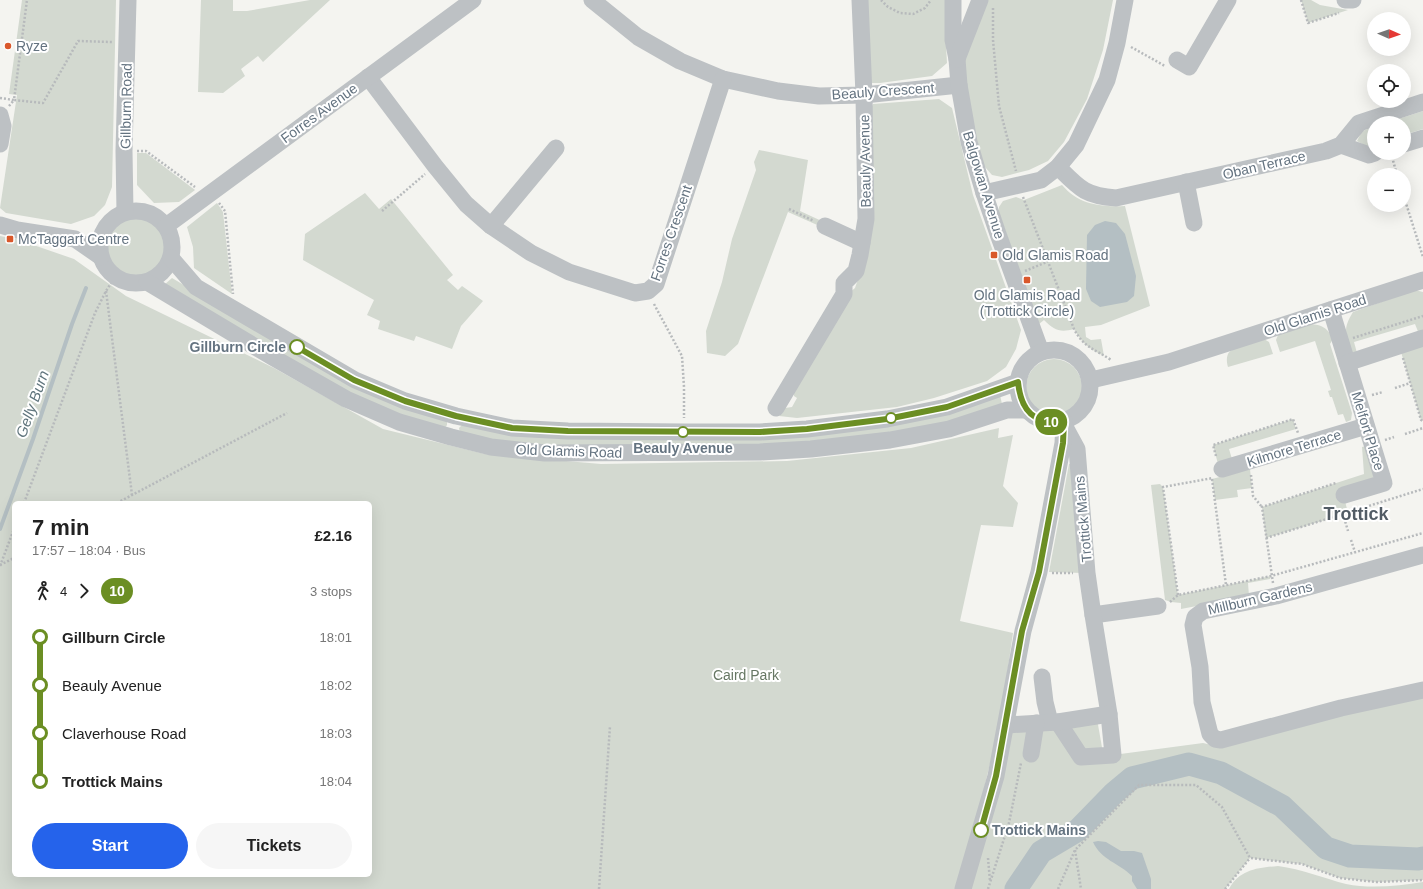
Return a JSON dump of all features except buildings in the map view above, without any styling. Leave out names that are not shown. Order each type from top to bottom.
[{"type":"street","name":"Gillburn Road","points":[[125,212],[124,151],[128,0]]},
{"type":"street","name":"Forres Avenue","points":[[166,226],[473,0]]},
{"type":"street","name":"Beauly Avenue","points":[[784,402],[844,294],[844,283],[856,271],[860,255],[866,219],[864,95],[860,0]]},
{"type":"street","name":"Balgowan Avenue","points":[[953,0],[953,40],[969,142],[984,193],[1041,352]]},
{"type":"street","name":"Balgowan Avenue","points":[[957,59],[980,0]]},
{"type":"street","points":[[984,193],[1041,180],[1058,167],[1076,145],[1107,80],[1117,43],[1125,0]]},
{"type":"street","points":[[1177,60],[1189,67],[1228,0]]},
{"type":"street","points":[[1345,0],[1352,0]]},
{"type":"street","name":"Beauly Crescent","points":[[597,2],[638,37],[680,61],[723,79],[778,91],[819,96],[864,95],[959,85]]},
{"type":"street","name":"Forres Crescent","points":[[368,77],[435,166],[466,204],[491,226],[531,253],[569,272],[635,293],[648,291],[656,284],[723,79]]},
{"type":"street","points":[[1367,154],[1342,145],[1359,123],[1423,102]]},
{"type":"street","points":[[0,115],[2,126],[0,144]]},
{"type":"street","points":[[1411,142],[1423,138]]},
{"type":"street","name":"Oban Terrace","points":[[1058,167],[1078,186],[1090,194],[1116,198],[1326,151],[1342,145]]},
{"type":"street","points":[[491,226],[556,148]]},
{"type":"street","points":[[1186,182],[1194,223]]},
{"type":"street","points":[[75,239],[106,226],[125,212],[137,210],[148,212],[158,218],[166,226],[171,236],[173,247],[171,258],[166,269],[158,277],[148,282],[139,284],[123,281],[111,284],[107,268],[101,257],[100,241],[106,226]]},
{"type":"street","points":[[0,225],[17,230],[75,239],[101,257]]},
{"type":"street","points":[[825,226],[862,243]]},
{"type":"street","name":"Old Glamis Road","points":[[171,258],[196,287],[354,380],[405,401],[456,416],[512,428],[568,431],[684,432],[760,432],[807,429],[887,419],[947,407],[1018,382]]},
{"type":"street","name":"Old Glamis Road","points":[[1090,380],[1169,362],[1423,280]]},
{"type":"street","name":"Old Glamis Road","points":[[148,282],[274,358],[346,399],[399,422],[451,437],[490,446],[545,453],[760,452],[811,449],[890,440],[949,429],[1007,410],[1026,410]]},
{"type":"street","name":"Melfort Place","points":[[1331,310],[1384,483],[1342,488]]},
{"type":"street","points":[[1347,363],[1423,338]]},
{"type":"street","points":[[1053,349],[1066,351],[1077,357],[1086,367],[1090,380],[1090,393],[1086,404],[1079,413],[1064,423],[1054,423],[1034,417],[1026,410],[1020,397],[1018,382],[1021,370],[1029,359],[1041,352],[1053,349]]},
{"type":"street","points":[[451,437],[456,416]]},
{"type":"street","points":[[963,889],[996,776],[1007,725],[1022,631],[1039,572],[1063,443],[1064,423]]},
{"type":"street","name":"Trottick Mains","points":[[1048,722],[1081,757],[1113,755],[1109,714],[1087,573],[1077,449],[1064,423]]},
{"type":"street","name":"Kilmore Terrace","points":[[1217,471],[1366,426]]},
{"type":"street","name":"Millburn Gardens","points":[[1423,555],[1276,596],[1203,611],[1196,617],[1193,625],[1200,667],[1202,702],[1210,734],[1215,739],[1221,740],[1341,708],[1423,690]]},
{"type":"street","points":[[1093,615],[1158,606]]},
{"type":"street","points":[[1027,758],[1048,722],[1042,677]]},
{"type":"street","points":[[1007,725],[1048,722],[1109,714]]},
{"type":"path","points":[[0,115],[14,100],[27,0]]},
{"type":"path","points":[[881,0],[888,7],[900,13],[913,14],[925,8],[931,0]]},
{"type":"path","points":[[1301,0],[1308,23],[1348,10],[1352,0]]},
{"type":"path","points":[[0,98],[43,103],[78,41],[127,42]]},
{"type":"path","points":[[1117,43],[1129,46],[1168,68],[1174,58],[1177,60]]},
{"type":"path","points":[[382,211],[435,166]]},
{"type":"path","points":[[789,209],[825,226]]},
{"type":"path","points":[[1409,212],[1423,258]]},
{"type":"path","points":[[1014,275],[1047,262]]},
{"type":"path","points":[[111,284],[132,495]]},
{"type":"path","points":[[25,501],[95,313],[111,284]]},
{"type":"path","points":[[648,291],[682,356],[684,432]]},
{"type":"path","points":[[1341,341],[1423,316]]},
{"type":"path","points":[[1399,346],[1421,420],[1423,421]]},
{"type":"path","points":[[1395,388],[1410,383]]},
{"type":"path","points":[[121,501],[287,413]]},
{"type":"path","points":[[1226,585],[1217,471],[1213,445],[1293,419],[1301,446]]},
{"type":"path","points":[[1405,434],[1423,428]]},
{"type":"path","points":[[1372,444],[1394,437]]},
{"type":"path","points":[[1250,461],[1253,496],[1262,507],[1271,576],[1276,596]]},
{"type":"path","points":[[1178,595],[1163,487],[1217,471]]},
{"type":"path","points":[[1262,507],[1342,488]]},
{"type":"path","points":[[1266,538],[1423,489]]},
{"type":"path","points":[[1343,514],[1348,531]]},
{"type":"path","points":[[1158,606],[1171,602],[1178,595],[1271,576],[1423,533]]},
{"type":"path","points":[[0,566],[12,534]]},
{"type":"path","points":[[1351,540],[1355,552]]},
{"type":"path","points":[[0,566],[12,559]]},
{"type":"path","points":[[1039,572],[1087,573]]},
{"type":"path","points":[[599,889],[610,726]]},
{"type":"path","points":[[988,889],[1010,823],[1027,758]]},
{"type":"path","points":[[1058,889],[1075,850],[1139,785],[1196,785],[1222,807],[1250,858]]},
{"type":"path","points":[[1075,850],[1081,889]]},
{"type":"path","points":[[1250,858],[1302,864],[1340,878],[1376,882],[1423,880]]},
{"type":"path","points":[[1225,889],[1250,858]]},
{"type":"green space","points":[[22,0],[116,0],[112,187],[105,205],[94,216],[71,224],[6,213],[0,208],[17,95],[9,94]]},
{"type":"green space","points":[[201,0],[233,0],[233,11],[247,11],[310,0],[330,0],[263,62],[258,56],[241,69],[245,76],[223,93],[198,92]]},
{"type":"green space","points":[[866,0],[946,0],[945,30],[947,63],[932,76],[872,83],[868,76]]},
{"type":"green space","points":[[983,0],[1113,0],[1103,50],[1087,99],[1064,142],[1048,161],[1029,170],[1002,177],[992,175],[985,167],[982,168],[963,74],[966,48]]},
{"type":"green space","points":[[1301,0],[1311,0],[1320,5],[1348,10],[1308,23]]},
{"type":"green space","points":[[939,99],[952,108],[973,195],[1021,330],[1016,349],[1006,367],[987,381],[934,398],[897,407],[797,418],[779,416],[785,408],[792,407],[797,398],[794,396],[794,391],[849,293],[855,288],[866,256],[869,112],[873,104]]},
{"type":"green space","points":[[1423,111],[1423,129],[1411,133],[1411,116],[1408,116]]},
{"type":"green space","points":[[1367,129],[1367,147],[1357,141],[1362,131]]},
{"type":"green space","points":[[759,150],[808,160],[800,211],[826,223],[824,228],[788,212],[738,344],[725,356],[707,353],[706,331],[722,282],[732,239],[756,170],[754,162]]},
{"type":"green space","points":[[137,153],[146,153],[195,190],[179,202],[154,203],[137,185]]},
{"type":"green space","points":[[1062,185],[1069,192],[1083,201],[1107,206],[1125,206],[1150,306],[1101,325],[1085,327],[1086,337],[1091,340],[1101,339],[1104,356],[1087,346],[1080,339],[1074,329],[1061,331],[1051,326],[1044,320],[1039,324],[999,213],[999,207],[1003,201],[1016,197],[1024,200]]},
{"type":"green space","points":[[365,193],[379,209],[391,199],[453,275],[447,280],[458,290],[462,286],[483,301],[461,326],[452,349],[416,336],[414,341],[378,329],[380,321],[367,315],[374,300],[303,260],[305,234]]},
{"type":"green space","points":[[217,203],[223,212],[232,294],[194,268],[193,247],[187,227]]},
{"type":"green space","points":[[137,218],[153,223],[161,231],[166,247],[161,263],[153,271],[137,276],[121,271],[113,263],[108,247],[113,231],[121,223]]},
{"type":"green space","name":"Caird Park","points":[[0,236],[16,239],[74,259],[126,296],[274,368],[383,429],[485,454],[601,464],[787,461],[911,448],[999,428],[998,438],[1013,435],[1003,486],[1018,503],[1013,527],[981,525],[960,621],[1013,633],[1000,722],[960,889],[0,889]]},
{"type":"green space","points":[[172,278],[353,386],[447,421],[447,425],[444,429],[400,416],[349,394],[164,285]]},
{"type":"green space","points":[[1415,290],[1423,292],[1423,333],[1419,334],[1415,324],[1354,342],[1357,353],[1352,352],[1346,328],[1353,312]]},
{"type":"green space","points":[[1310,324],[1324,327],[1333,339],[1330,344],[1352,413],[1351,420],[1346,422],[1343,414],[1338,415],[1332,397],[1330,397],[1328,391],[1331,390],[1315,341],[1280,352],[1276,340],[1278,335]]},
{"type":"green space","points":[[1264,339],[1269,342],[1273,354],[1228,367],[1227,358],[1230,351]]},
{"type":"green space","points":[[1423,346],[1423,421],[1421,420],[1401,352]]},
{"type":"green space","points":[[1054,359],[1065,361],[1074,367],[1080,376],[1082,387],[1080,398],[1074,407],[1065,413],[1054,415],[1043,413],[1034,407],[1028,398],[1026,387],[1028,376],[1034,367],[1043,361]]},
{"type":"green space","points":[[1000,395],[1002,404],[948,423],[890,433],[785,446],[545,447],[491,440],[460,433],[459,428],[463,424],[761,439]]},
{"type":"green space","points":[[1293,419],[1296,429],[1229,449],[1232,459],[1218,464],[1213,445]]},
{"type":"green space","points":[[1366,446],[1375,472],[1373,478],[1345,501],[1348,513],[1266,538],[1262,507],[1364,474],[1362,447]]},
{"type":"green space","points":[[1069,464],[1074,464],[1083,573],[1049,572]]},
{"type":"green space","points":[[1250,469],[1252,488],[1237,490],[1238,497],[1215,500],[1212,479]]},
{"type":"green space","points":[[1160,484],[1163,487],[1178,595],[1271,576],[1270,579],[1248,583],[1249,596],[1181,609],[1181,603],[1165,600],[1151,485]]},
{"type":"green space","points":[[1423,696],[1423,880],[1376,882],[1340,878],[1302,864],[1250,858],[1225,889],[963,889],[1007,725],[1058,722],[1081,757],[1113,755],[1203,743],[1216,746]]},
{"type":"green space","points":[[1097,719],[1103,753],[1085,755],[1064,723]]},
{"type":"green space","points":[[1278,866],[1296,869],[1355,886],[1404,885],[1423,882],[1423,889],[1229,889],[1233,882],[1244,873],[1257,869]]},
{"type":"shaded area","points":[[1105,221],[1116,223],[1125,234],[1136,276],[1134,296],[1127,302],[1100,307],[1091,301],[1086,289],[1087,235],[1095,225]]},
{"type":"shaded area","points":[[1093,842],[1106,842],[1121,851],[1134,851],[1142,853],[1151,879],[1151,889],[1137,889],[1132,881],[1132,876],[1105,857],[1096,848]]},
{"type":"waterway","name":"Gelly Burn","points":[[0,529],[86,288]]},
{"type":"waterway","points":[[1016,889],[1041,852],[1078,830],[1114,793],[1132,778],[1189,764],[1221,773],[1282,806],[1326,848],[1350,856],[1423,858]]},
{"type":"bus line","name":"10","points":[[297,347],[354,380],[405,401],[456,416],[512,428],[568,431],[760,432],[807,429],[887,419],[947,407],[1018,382],[1020,397],[1026,410],[1034,417],[1054,423],[1064,421],[1063,443],[1039,572],[1022,631],[1007,725],[996,776],[981,830]]},
{"type":"place","name":"Ryze","points":[[8,46]]},
{"type":"place","name":"McTaggart Centre","points":[[10,239]]},
{"type":"place","name":"Old Glamis Road","points":[[994,255]]},
{"type":"place","name":"Old Glamis Road (Trottick Circle)","points":[[1027,280]]},
{"type":"place","name":"Gillburn Circle","points":[[297,347]]},
{"type":"place","name":"Beauly Avenue","points":[[683,432]]},
{"type":"place","name":"Trottick Mains","points":[[981,830]]},
{"type":"district","name":"Trottick","points":[[1356,514]]}]
